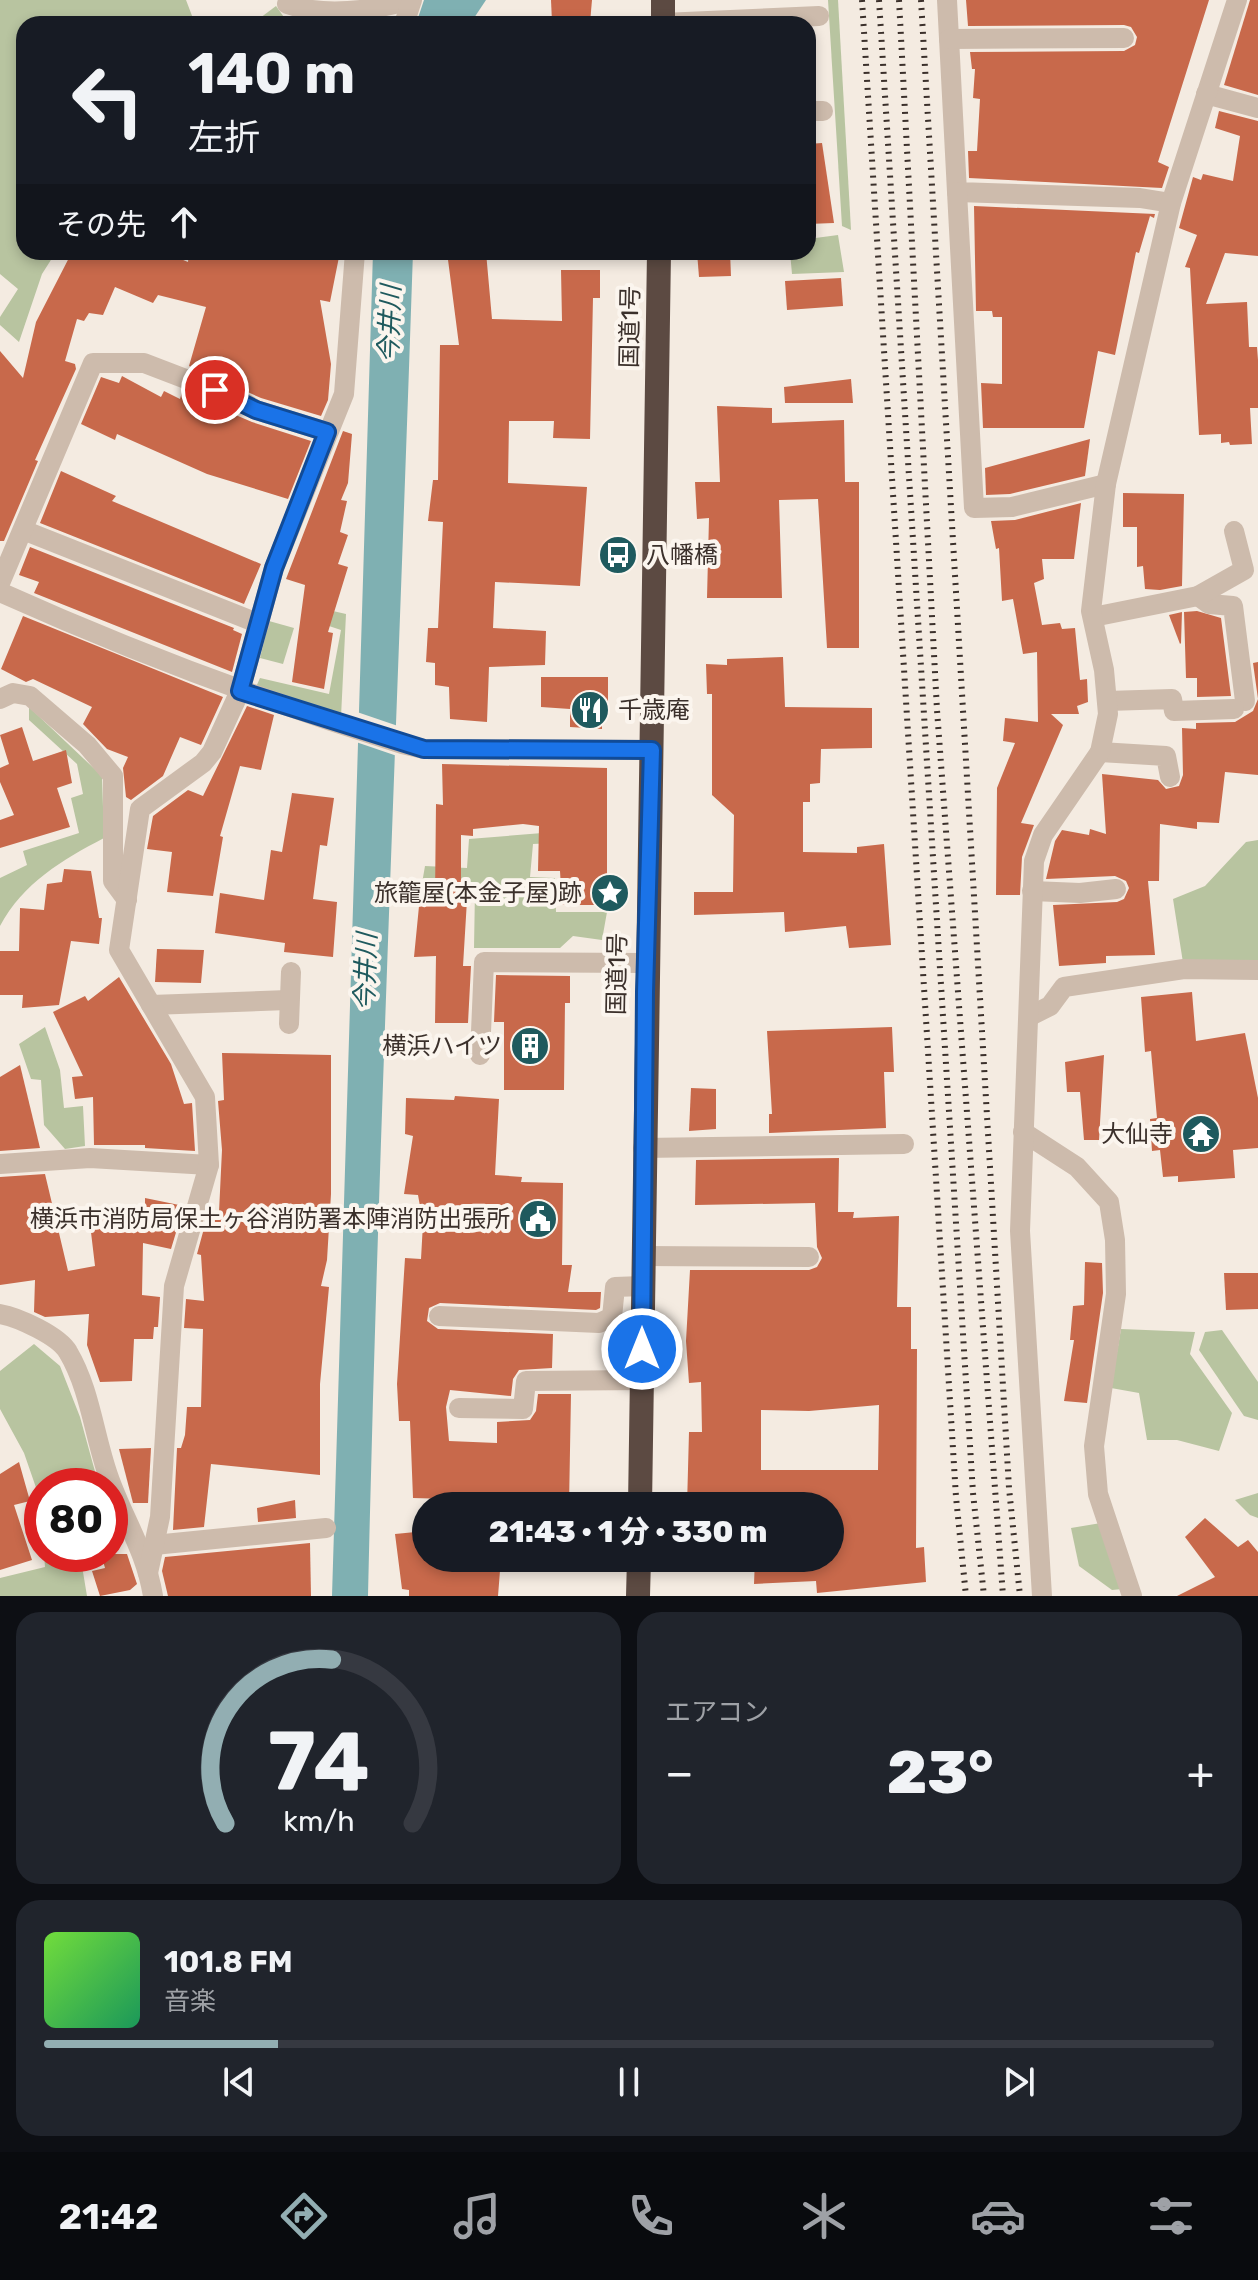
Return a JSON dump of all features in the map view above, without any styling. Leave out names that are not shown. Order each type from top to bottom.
[{"type":"highway","name":"国道1号","points":[[640,1492],[645,963],[652,750],[659,260]]},
{"type":"highway","points":[[638,1596],[639,1572]]},
{"type":"street","points":[[287,4],[301,9],[337,10],[390,6],[410,0]]},
{"type":"street","points":[[947,0],[974,508],[1012,507],[1106,484]]},
{"type":"street","points":[[1042,1596],[1020,1231],[1034,861],[1043,835],[1100,752],[1108,714],[1093,617],[1106,484],[1171,203],[1237,0]]},
{"type":"street","points":[[949,39],[1124,38]]},
{"type":"street","points":[[1206,94],[1258,108]]},
{"type":"street","points":[[957,192],[1140,198],[1171,203]]},
{"type":"street","points":[[148,1573],[160,1517],[174,1286],[195,1223],[209,1165],[205,1097],[119,950],[140,809],[203,763],[240,691],[274,568],[344,394],[354,260]]},
{"type":"street","points":[[0,583],[93,363],[144,363],[238,399],[256,410],[327,432]]},
{"type":"street","points":[[23,530],[260,624]]},
{"type":"street","points":[[1093,617],[1198,596],[1244,570],[1234,531]]},
{"type":"street","points":[[0,592],[101,637],[240,691],[402,744],[424,749],[652,750]]},
{"type":"street","points":[[1107,701],[1172,699],[1174,711],[1240,705],[1233,606],[1209,604],[1198,596]]},
{"type":"street","points":[[0,699],[13,693],[30,696],[87,745],[113,776],[113,881],[127,900]]},
{"type":"street","points":[[1100,752],[1166,756],[1170,777]]},
{"type":"street","points":[[1032,891],[1080,893],[1116,889]]},
{"type":"street","points":[[480,1055],[484,962],[645,963]]},
{"type":"street","points":[[1030,1010],[1050,1006],[1064,987],[1184,969],[1258,970]]},
{"type":"street","points":[[289,1024],[291,972]]},
{"type":"street","points":[[1030,1010],[1061,974]]},
{"type":"street","points":[[151,1005],[288,1000]]},
{"type":"street","points":[[1023,1132],[1077,1167],[1109,1202],[1115,1240],[1116,1294],[1094,1446],[1098,1494],[1132,1596]]},
{"type":"street","points":[[643,1148],[904,1144]]},
{"type":"street","points":[[0,1164],[90,1158],[209,1165]]},
{"type":"street","points":[[643,1256],[809,1257]]},
{"type":"street","points":[[439,1316],[599,1323],[612,1317],[615,1287],[642,1286]]},
{"type":"street","points":[[0,1314],[19,1317],[67,1349],[85,1393],[108,1477],[140,1544],[153,1596]]},
{"type":"street","points":[[459,1408],[523,1409],[526,1381],[642,1380]]},
{"type":"street","points":[[154,1545],[326,1528]]},
{"type":"green space","points":[[0,0],[186,0],[192,16],[16,16],[16,260],[51,260],[42,274],[19,342],[0,325],[0,317],[18,289],[0,274]]},
{"type":"green space","points":[[828,0],[838,0],[851,230],[842,226]]},
{"type":"green space","points":[[276,6],[283,16],[263,16]]},
{"type":"green space","points":[[838,235],[844,272],[792,274],[791,260],[816,260],[816,238]]},
{"type":"green space","points":[[311,606],[346,614],[341,717],[256,687],[260,678],[329,694],[341,630],[308,619]]},
{"type":"green space","points":[[269,621],[294,628],[283,664],[260,658]]},
{"type":"green space","points":[[29,707],[102,776],[104,838],[59,864],[32,885],[0,926],[0,878],[27,865],[23,851],[79,833],[71,798],[83,794],[77,764],[29,720]]},
{"type":"green space","points":[[555,832],[554,843],[533,844],[530,877],[555,878],[556,912],[607,912],[602,940],[573,936],[560,948],[474,948],[475,890],[421,889],[425,866],[467,868],[469,839]]},
{"type":"green space","points":[[1258,840],[1258,970],[1184,969],[1173,899],[1205,886],[1246,842]]},
{"type":"green space","points":[[45,1027],[60,1070],[64,1108],[83,1106],[85,1146],[65,1149],[44,1125],[41,1080],[31,1079],[19,1044]]},
{"type":"green space","points":[[1121,1329],[1195,1332],[1190,1354],[1232,1413],[1219,1451],[1177,1440],[1147,1440],[1139,1393],[1111,1388]]},
{"type":"green space","points":[[1222,1330],[1258,1382],[1258,1420],[1244,1416],[1199,1350],[1205,1332]]},
{"type":"green space","points":[[34,1344],[60,1366],[80,1417],[94,1468],[29,1468],[0,1409],[0,1371]]},
{"type":"green space","points":[[1258,1493],[1258,1518],[1250,1515],[1235,1500]]},
{"type":"green space","points":[[1101,1523],[1123,1589],[1112,1590],[1079,1566],[1071,1528]]},
{"type":"green space","points":[[25,1572],[83,1572],[87,1596],[0,1596],[0,1578]]},
{"type":"water","points":[[424,0],[486,0],[475,16],[419,16]]},
{"type":"water","name":"今井川","points":[[373,260],[413,260],[368,1596],[332,1596]]},
{"type":"pier","points":[[357,712],[401,727],[400,757],[356,742]]},
{"type":"building","points":[[551,0],[592,0],[591,16],[552,16]]},
{"type":"building","points":[[966,0],[1209,0],[1158,162],[1169,167],[1162,188],[969,178],[968,151],[977,151],[980,99],[973,98],[975,69],[972,69],[970,52],[1124,51],[1135,45],[1137,37],[1131,27],[1124,25],[968,26]]},
{"type":"building","points":[[1250,0],[1258,0],[1258,95],[1224,85]]},
{"type":"building","points":[[1219,111],[1258,121],[1258,256],[1225,253],[1206,304],[1247,302],[1249,347],[1257,347],[1258,360],[1258,408],[1250,408],[1252,444],[1221,443],[1221,434],[1199,435],[1190,268],[1185,267],[1197,235],[1179,228],[1193,177],[1201,180],[1203,174],[1233,181],[1240,136],[1215,128]]},
{"type":"building","points":[[816,143],[822,143],[834,223],[816,224]]},
{"type":"building","points":[[974,206],[1155,214],[1154,218],[1150,216],[1139,253],[1136,252],[1115,355],[1098,351],[1084,428],[983,428],[981,383],[1002,384],[1002,317],[993,317],[992,311],[976,311]]},
{"type":"building","points":[[68,260],[338,260],[330,302],[320,300],[331,364],[328,400],[321,416],[261,398],[189,366],[206,307],[158,295],[153,303],[115,287],[103,315],[89,313],[84,321],[77,319],[65,361],[75,364],[76,369],[35,460],[38,461],[4,541],[0,541],[0,351],[23,378],[36,322]]},
{"type":"building","points":[[448,260],[487,260],[492,319],[562,321],[561,270],[600,270],[600,298],[593,298],[590,439],[553,438],[554,421],[509,421],[508,483],[587,487],[580,586],[495,582],[493,628],[546,631],[545,665],[489,667],[487,722],[450,719],[449,687],[435,685],[435,663],[426,662],[428,628],[438,628],[443,522],[428,521],[433,480],[438,480],[440,345],[459,345]]},
{"type":"building","points":[[698,260],[730,260],[731,276],[699,277]]},
{"type":"building","points":[[841,278],[843,306],[787,310],[785,281]]},
{"type":"building","points":[[122,376],[161,397],[164,391],[180,399],[182,392],[252,422],[311,441],[288,499],[207,474],[117,434],[115,440],[81,424],[101,377],[119,383]]},
{"type":"building","points":[[851,379],[853,403],[785,403],[784,387]]},
{"type":"building","points":[[717,406],[772,408],[772,423],[844,420],[845,482],[859,482],[859,648],[827,648],[818,499],[779,500],[782,598],[707,598],[709,518],[697,519],[695,482],[720,482]]},
{"type":"building","points":[[343,431],[352,434],[348,483],[341,500],[347,501],[340,532],[348,535],[338,564],[348,567],[328,632],[333,633],[324,689],[292,682],[305,585],[286,579]]},
{"type":"building","points":[[1090,439],[1085,476],[1010,494],[986,495],[985,468]]},
{"type":"building","points":[[61,471],[116,496],[112,501],[261,564],[244,604],[40,523]]},
{"type":"building","points":[[1123,493],[1184,494],[1182,586],[1145,589],[1143,566],[1137,567],[1137,527],[1123,527]]},
{"type":"building","points":[[1081,503],[1074,559],[1042,559],[1044,579],[1034,583],[1042,625],[1060,623],[1062,629],[1075,628],[1080,680],[1087,679],[1088,702],[1077,706],[1079,714],[1051,714],[1063,725],[1021,823],[1034,825],[1022,857],[1020,895],[996,895],[997,788],[1015,743],[1003,741],[1005,718],[1038,722],[1037,652],[1023,654],[1013,599],[1002,601],[999,548],[996,549],[991,521],[1015,520]]},
{"type":"building","points":[[30,547],[234,628],[242,634],[232,672],[34,593],[39,582],[19,575]]},
{"type":"building","points":[[1197,611],[1221,618],[1231,696],[1197,697],[1197,678],[1186,678],[1184,612]]},
{"type":"building","points":[[1182,612],[1181,643],[1180,644],[1169,615]]},
{"type":"building","points":[[23,616],[223,697],[201,745],[180,737],[163,776],[131,800],[126,797],[123,768],[128,757],[107,749],[83,724],[92,707],[33,679],[26,682],[1,669]]},
{"type":"building","points":[[783,657],[785,707],[872,708],[872,748],[821,749],[820,783],[810,784],[810,802],[803,802],[803,852],[857,853],[857,847],[884,844],[891,945],[849,948],[846,926],[785,932],[784,912],[694,915],[694,892],[733,892],[734,815],[712,795],[712,694],[707,694],[706,664],[727,665],[727,659]]},
{"type":"building","points":[[1258,662],[1258,699],[1253,663]]},
{"type":"building","points":[[541,677],[608,677],[608,712],[602,712],[602,729],[570,727],[570,709],[541,707]]},
{"type":"building","points":[[1258,699],[1258,775],[1225,772],[1219,823],[1197,822],[1197,829],[1160,824],[1159,881],[1148,881],[1155,955],[1106,956],[1106,963],[1059,966],[1053,905],[1117,902],[1124,899],[1129,888],[1126,881],[1115,876],[1046,879],[1055,841],[1062,830],[1089,835],[1090,829],[1106,834],[1102,774],[1158,780],[1166,789],[1179,786],[1183,775],[1182,728],[1196,729],[1196,723],[1235,722],[1253,711]]},
{"type":"building","points":[[247,706],[274,715],[261,770],[240,766],[220,836],[223,837],[213,896],[167,892],[172,852],[147,849],[153,816],[188,790],[203,796]]},
{"type":"building","points":[[22,727],[33,761],[66,750],[72,783],[57,788],[70,827],[0,848],[0,820],[14,815],[0,782],[0,768],[9,764],[0,735]]},
{"type":"building","points":[[442,764],[607,768],[607,905],[562,905],[560,871],[538,871],[539,826],[523,824],[473,829],[473,836],[461,835],[461,899],[467,900],[463,966],[471,966],[468,1023],[435,1023],[436,956],[414,957],[420,896],[435,897],[436,804],[443,805]]},
{"type":"building","points":[[292,793],[334,798],[327,846],[320,845],[313,899],[337,902],[333,957],[284,952],[285,943],[215,933],[220,893],[264,900],[271,850],[282,852]]},
{"type":"building","points":[[64,869],[91,871],[99,918],[102,918],[99,944],[71,941],[59,1005],[22,1008],[23,995],[0,995],[0,951],[19,951],[20,908],[44,910],[47,884],[62,882]]},
{"type":"building","points":[[157,949],[204,950],[201,983],[155,982]]},
{"type":"building","name":"横浜ハイツ","points":[[496,975],[570,976],[570,1003],[565,1003],[564,1090],[504,1090],[504,1022],[494,1022]]},
{"type":"building","points":[[119,977],[171,1064],[184,1104],[192,1103],[195,1151],[145,1148],[145,1145],[94,1145],[93,1097],[75,1099],[72,1077],[83,1076],[53,1012],[85,996],[88,1001]]},
{"type":"building","points":[[1192,992],[1196,1041],[1245,1033],[1258,1098],[1258,1148],[1233,1150],[1235,1178],[1178,1182],[1178,1176],[1163,1177],[1160,1150],[1152,1151],[1150,1119],[1157,1118],[1151,1051],[1145,1052],[1141,997]]},
{"type":"building","points":[[892,1027],[894,1072],[884,1072],[886,1128],[769,1133],[769,1114],[772,1114],[767,1031]]},
{"type":"building","points":[[222,1053],[331,1055],[331,1194],[327,1260],[321,1286],[329,1287],[320,1384],[320,1475],[211,1464],[204,1527],[173,1530],[177,1448],[181,1448],[185,1435],[187,1407],[201,1407],[203,1329],[184,1328],[186,1299],[204,1301],[201,1255],[197,1254],[209,1210],[219,1212],[222,1150],[218,1101],[224,1100]]},
{"type":"building","points":[[1104,1055],[1099,1140],[1084,1140],[1080,1092],[1067,1092],[1065,1062]]},
{"type":"building","points":[[20,1065],[40,1148],[0,1151],[0,1077]]},
{"type":"building","points":[[691,1088],[716,1089],[716,1129],[689,1131]]},
{"type":"building","points":[[455,1096],[499,1099],[495,1175],[522,1177],[521,1182],[563,1183],[562,1265],[572,1265],[568,1292],[601,1292],[600,1308],[596,1310],[440,1303],[429,1308],[427,1321],[438,1329],[553,1334],[552,1368],[519,1370],[513,1379],[511,1396],[450,1390],[446,1407],[449,1441],[497,1443],[497,1422],[530,1420],[536,1411],[538,1394],[571,1394],[569,1492],[413,1492],[410,1421],[399,1421],[397,1384],[405,1258],[421,1259],[423,1223],[418,1195],[404,1194],[413,1136],[405,1134],[406,1098],[454,1100]]},
{"type":"building","points":[[839,1158],[838,1212],[854,1212],[853,1218],[899,1216],[897,1307],[911,1307],[911,1349],[917,1349],[916,1548],[924,1547],[926,1582],[817,1593],[816,1581],[754,1584],[754,1572],[844,1572],[844,1492],[687,1492],[689,1432],[702,1432],[701,1382],[689,1383],[686,1341],[690,1270],[809,1270],[817,1267],[822,1258],[817,1247],[815,1203],[695,1205],[696,1160]],"holes":[[[879,1405],[878,1470],[761,1470],[761,1410],[809,1411]]]},
{"type":"building","points":[[45,1174],[68,1271],[95,1266],[88,1207],[145,1211],[145,1198],[184,1206],[171,1249],[143,1243],[142,1295],[160,1297],[158,1327],[154,1327],[153,1339],[134,1339],[132,1381],[100,1382],[87,1345],[89,1314],[45,1317],[34,1312],[35,1280],[0,1285],[0,1177]]},
{"type":"building","points":[[1085,1262],[1102,1263],[1103,1293],[1087,1403],[1064,1401],[1074,1340],[1070,1340],[1073,1306],[1084,1305]]},
{"type":"building","points":[[1224,1273],[1258,1273],[1258,1309],[1226,1310]]},
{"type":"building","points":[[151,1448],[148,1503],[133,1503],[128,1468],[124,1468],[119,1449]]},
{"type":"building","points":[[19,1462],[24,1480],[24,1502],[14,1505],[24,1536],[24,1562],[0,1570],[0,1474]]},
{"type":"building","points":[[295,1500],[296,1518],[258,1522],[257,1508]]},
{"type":"building","points":[[1205,1518],[1238,1547],[1248,1540],[1258,1552],[1258,1596],[1177,1596],[1215,1577],[1185,1537]]},
{"type":"building","points":[[412,1532],[412,1572],[500,1572],[498,1596],[409,1596],[409,1590],[402,1589],[395,1534]]},
{"type":"building","points":[[310,1543],[311,1596],[168,1596],[162,1571],[165,1557]]},
{"type":"building","points":[[128,1557],[137,1584],[130,1590],[100,1596],[92,1572],[128,1572]]},
{"type":"railway","points":[[862,0],[956,1497],[966,1596]]},
{"type":"railway","points":[[879,0],[973,1493],[984,1596]]},
{"type":"railway","points":[[899,0],[937,710],[1003,1596]]},
{"type":"railway","points":[[921,0],[1009,1488],[1020,1596]]},
{"type":"place","name":"八幡橋","points":[[618,555]]},
{"type":"place","name":"千歳庵","points":[[590,710]]},
{"type":"place","name":"旅籠屋(本金子屋)跡","points":[[610,893]]},
{"type":"place","name":"横浜ハイツ","points":[[530,1046]]},
{"type":"place","name":"大仙寺","points":[[1201,1134]]},
{"type":"place","name":"横浜市消防局保土ヶ谷消防署本陣消防出張所","points":[[538,1219]]},
{"type":"route","points":[[215,390],[256,410],[327,432],[274,568],[240,691],[424,749],[652,750],[645,992],[642,1349]]}]
